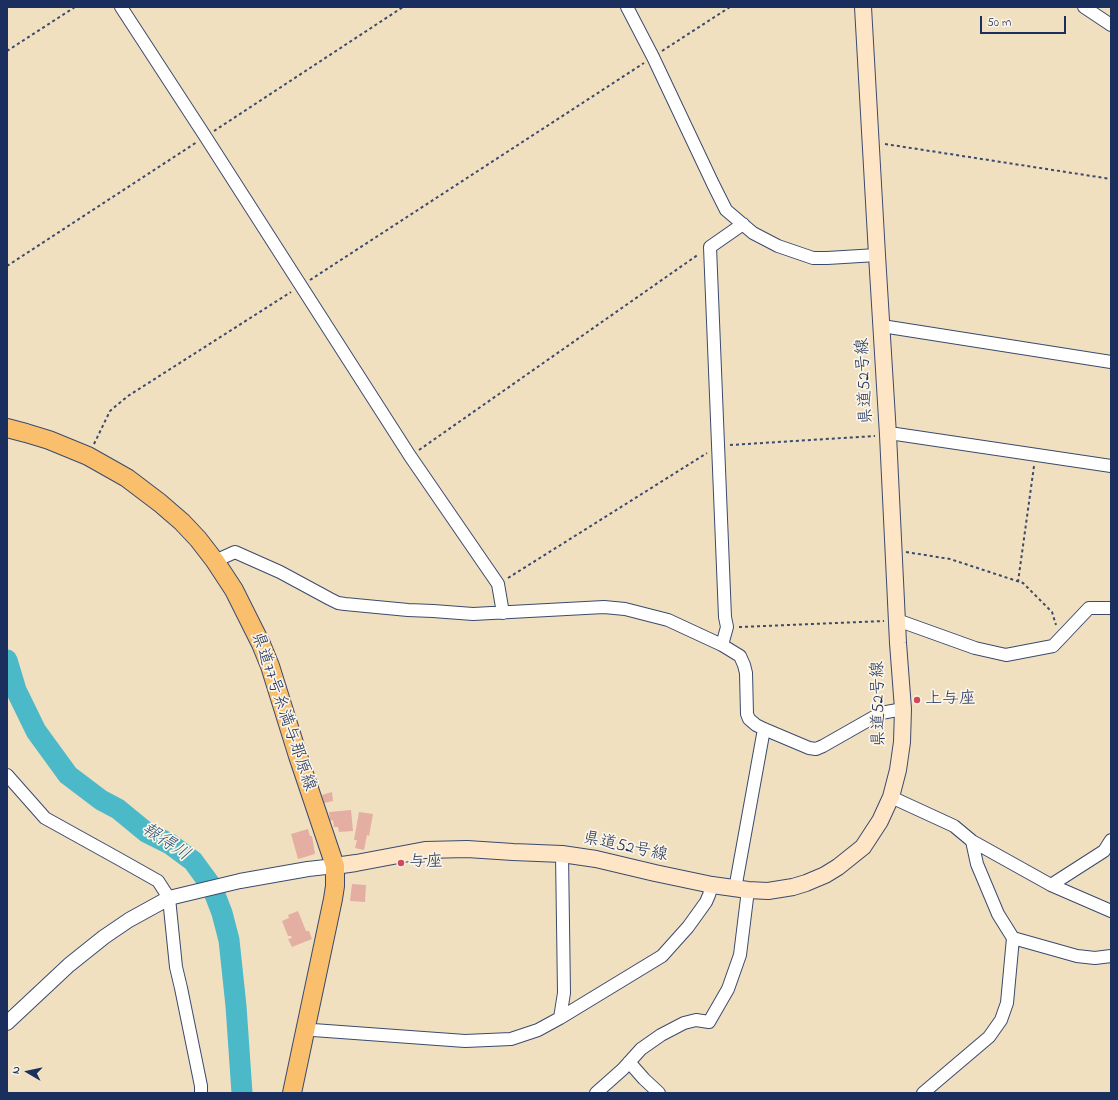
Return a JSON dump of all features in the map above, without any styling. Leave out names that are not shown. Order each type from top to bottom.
[{"type":"main road","name":"県道52号線","points":[[335,866],[425,850],[467,849],[562,854],[596,859],[661,875],[712,885],[742,889],[768,890],[793,887],[825,875],[838,867],[863,847],[880,821],[891,797],[898,770],[902,742],[903,709],[898,643],[888,435],[863,7]]},
{"type":"main road","name":"県道77号糸満与那原線","points":[[7,428],[49,440],[88,456],[127,478],[160,503],[182,522],[198,539],[215,561],[234,590],[261,644],[270,666],[335,866],[334,892],[292,1093]]},
{"type":"street","points":[[121,7],[410,456],[498,584],[503,613]]},
{"type":"street","points":[[627,7],[653,57],[726,210],[753,233],[778,246],[813,258],[877,255]]},
{"type":"street","points":[[1084,7],[1111,25]]},
{"type":"street","points":[[722,645],[727,627],[710,247],[743,224]]},
{"type":"street","points":[[882,326],[1111,362]]},
{"type":"street","points":[[888,435],[896,434],[1111,466]]},
{"type":"street","points":[[215,561],[236,552],[280,572],[338,602],[408,610],[473,614],[593,607],[620,608],[668,620],[722,645],[740,656],[746,673],[747,714],[752,722],[764,729],[803,746],[816,749],[881,713],[903,709]]},
{"type":"street","points":[[897,620],[975,648],[1006,655],[1053,646],[1089,608],[1111,608]]},
{"type":"street","points":[[596,1093],[649,1043],[684,1023],[696,1020],[709,1022],[728,989],[740,954],[742,889],[764,729]]},
{"type":"street","points":[[7,775],[45,818],[158,881],[175,897],[176,967],[198,1070],[201,1093]]},
{"type":"street","points":[[891,797],[954,826],[972,841],[1051,886],[1111,911]]},
{"type":"street","points":[[1051,886],[1104,851],[1111,840]]},
{"type":"street","points":[[923,1093],[989,1037],[1001,1020],[1007,1003],[1012,938],[998,914],[977,864],[972,841]]},
{"type":"street","points":[[560,1018],[564,992],[562,854]]},
{"type":"street","points":[[7,1023],[69,966],[104,937],[129,920],[175,897],[240,881],[308,869],[335,866]]},
{"type":"street","points":[[306,1029],[465,1041],[511,1039],[538,1030],[662,956],[688,927],[706,902],[712,885]]},
{"type":"street","points":[[1012,938],[1077,956],[1095,958],[1111,956]]},
{"type":"street","points":[[629,1062],[659,1093]]},
{"type":"path","points":[[7,51],[75,7]]},
{"type":"path","points":[[7,266],[403,7]]},
{"type":"path","points":[[88,456],[110,411],[135,392],[730,7]]},
{"type":"path","points":[[871,142],[1111,179]]},
{"type":"path","points":[[410,456],[710,247]]},
{"type":"path","points":[[498,584],[718,446],[888,435]]},
{"type":"path","points":[[1018,582],[1036,455]]},
{"type":"path","points":[[893,550],[950,559],[1023,584],[1052,612],[1060,639]]},
{"type":"path","points":[[727,627],[897,620]]},
{"type":"building","points":[[332,792],[333,801],[324,803],[322,795]]},
{"type":"building","points":[[351,810],[353,831],[339,832],[338,827],[334,827],[333,820],[330,821],[329,812]]},
{"type":"building","points":[[359,812],[373,814],[369,836],[367,835],[364,850],[355,848],[357,840],[354,840]]},
{"type":"building","points":[[308,829],[310,836],[312,836],[315,854],[298,859],[291,834]]},
{"type":"building","points":[[352,884],[366,885],[365,902],[350,901]]},
{"type":"building","points":[[298,911],[306,931],[309,931],[312,939],[292,947],[288,939],[292,938],[291,936],[288,936],[282,921],[289,918],[288,915]]},
{"type":"waterway","name":"報得川","points":[[7,660],[16,690],[36,731],[68,775],[101,800],[118,809],[146,832],[170,844],[193,861],[212,887],[222,913],[229,940],[236,1006],[242,1093]]},
{"type":"place","name":"上与座","points":[[917,700]]},
{"type":"place","name":"与座","points":[[401,863]]}]
